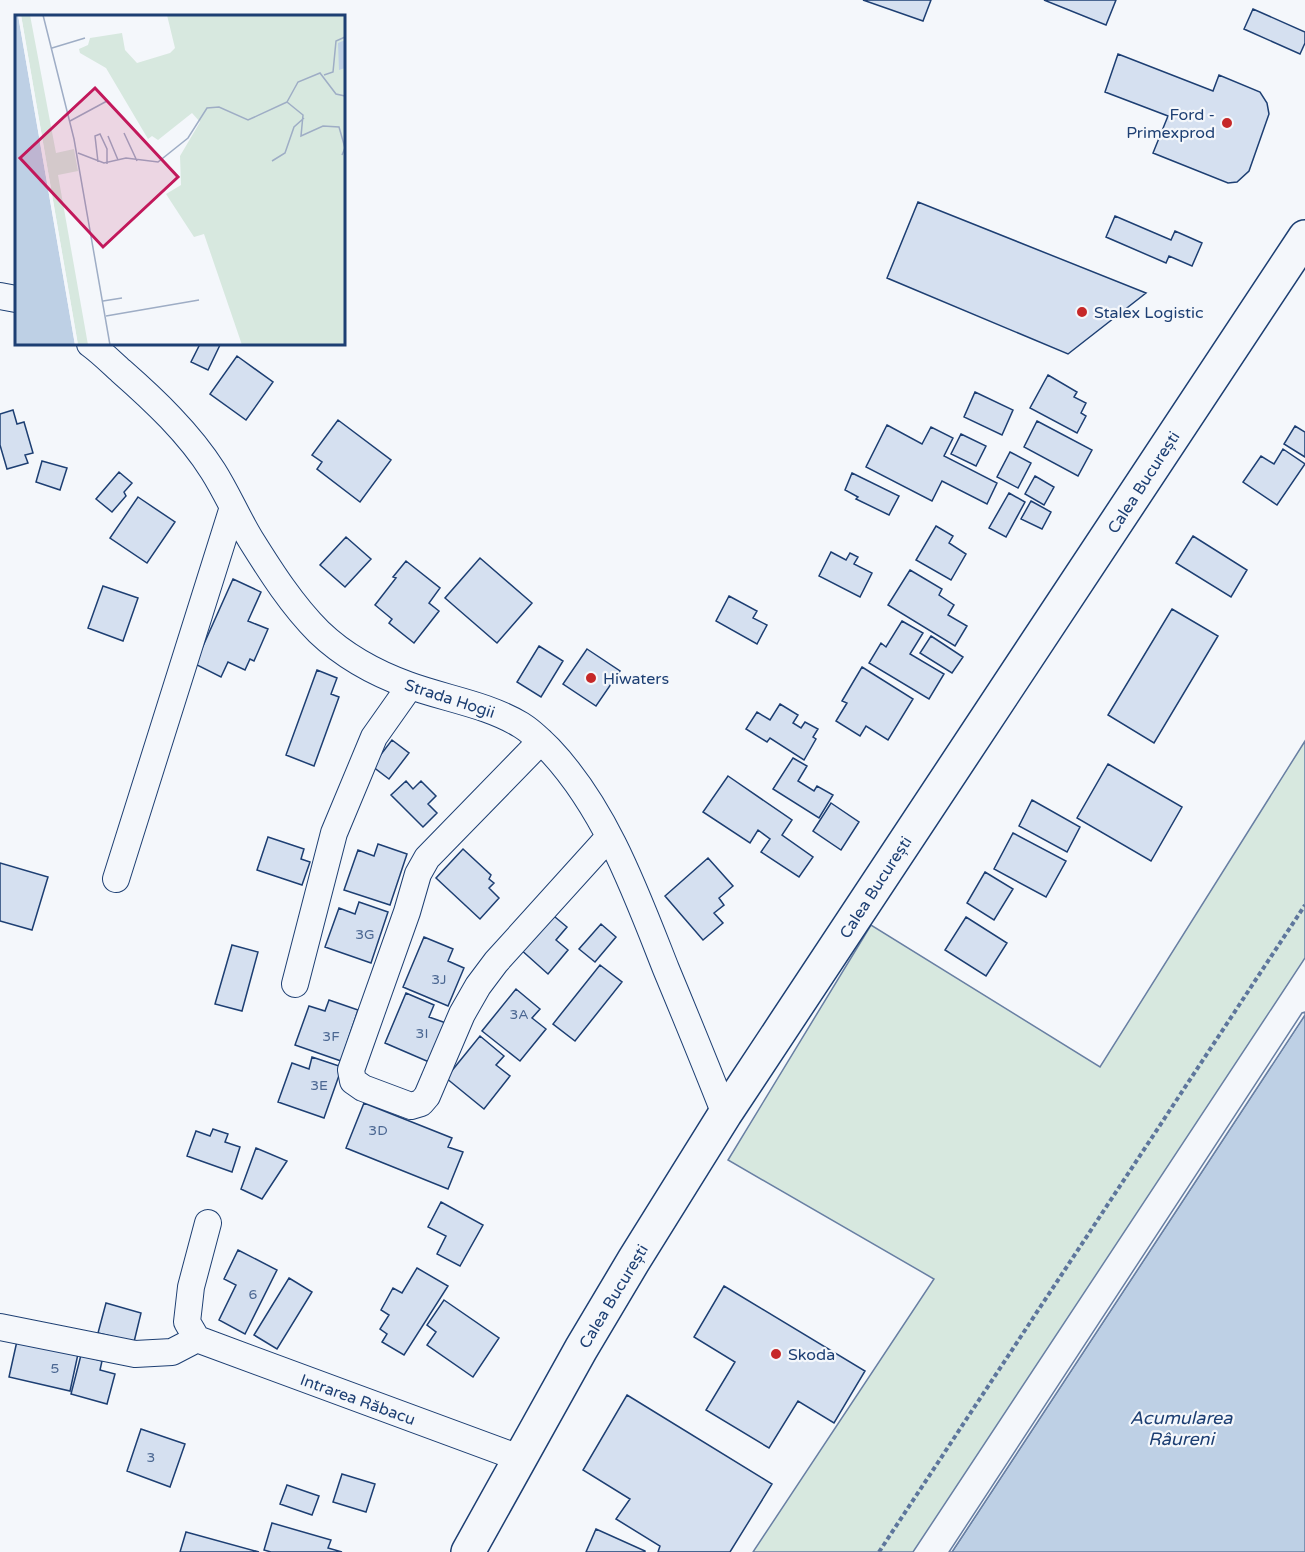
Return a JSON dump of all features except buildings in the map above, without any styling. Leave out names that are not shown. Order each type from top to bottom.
[{"type":"highway","name":"Calea București","points":[[468,1552],[519,1458],[634,1260],[725,1114],[1305,237]]},
{"type":"street","points":[[0,296],[15,299]]},
{"type":"street","name":"Strada Hogii","points":[[91,345],[134,382],[194,445],[212,470],[251,539],[293,604],[321,633],[352,658],[376,673],[410,686],[477,705],[524,727],[565,766],[597,814],[640,903],[725,1114]]},
{"type":"street","points":[[116,879],[233,507]]},
{"type":"street","points":[[295,984],[334,833],[374,737],[410,686]]},
{"type":"street","points":[[541,741],[427,858],[418,874],[407,912],[351,1070],[353,1081],[363,1088],[411,1106],[421,1103],[427,1096],[462,1014],[477,986],[609,837]]},
{"type":"street","points":[[0,1327],[135,1354],[172,1352],[197,1339],[187,1322],[189,1299],[208,1223]]},
{"type":"street","name":"Intrarea Răbacu","points":[[197,1339],[519,1458]]},
{"type":"path","points":[[879,1552],[1305,905]]},
{"type":"shaded area","points":[[1305,741],[1305,958],[913,1552],[753,1552],[934,1279],[728,1160],[871,925],[1100,1067]]},
{"type":"water","name":"Acumularea Râureni","points":[[1305,1015],[1305,1552],[952,1552]]},
{"type":"pier","points":[[1305,1012],[952,1552],[949,1552],[1302,1013]]},
{"type":"place","name":"Ford - Primexprod","points":[[1227,123]]},
{"type":"place","name":"Stalex Logistic","points":[[1082,312]]},
{"type":"place","name":"Hiwaters","points":[[591,678]]},
{"type":"place","name":"Skoda","points":[[776,1354]]}]
